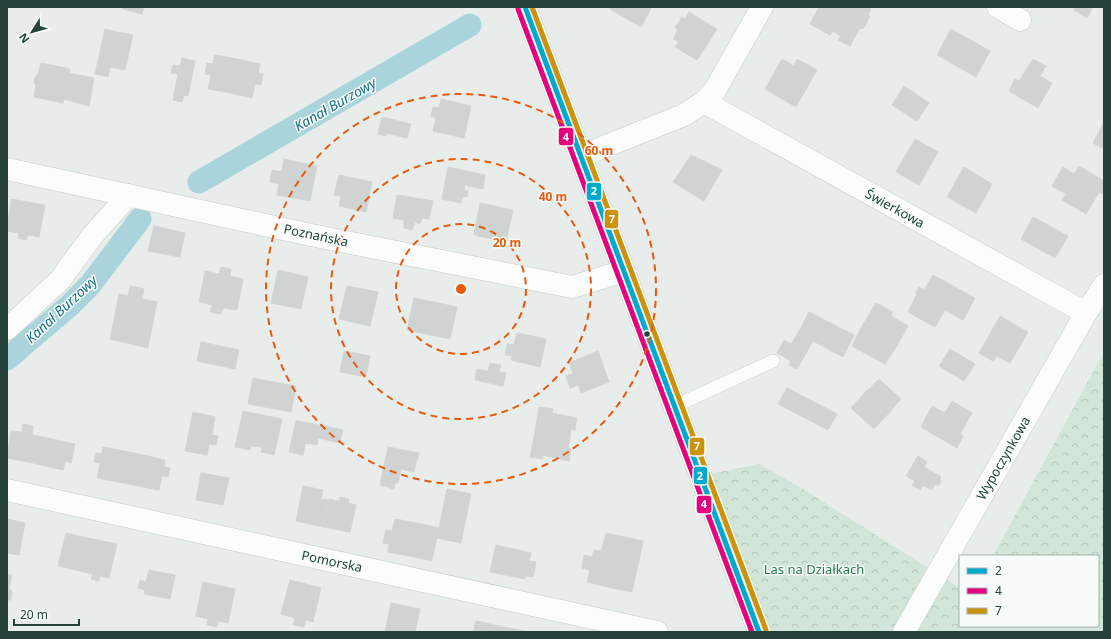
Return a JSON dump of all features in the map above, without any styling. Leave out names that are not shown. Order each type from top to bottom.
[{"type":"street","points":[[525,7],[675,406],[755,631]]},
{"type":"street","points":[[581,156],[684,115],[704,102],[715,90],[762,7]]},
{"type":"street","points":[[998,7],[1020,20]]},
{"type":"street","name":"Świerkowa","points":[[704,102],[1086,313]]},
{"type":"street","name":"Poznańska","points":[[7,169],[311,235],[572,287],[624,271]]},
{"type":"street","points":[[7,329],[60,280],[92,236],[129,195]]},
{"type":"street","name":"Wypoczynkowa","points":[[904,632],[1086,313],[1104,285]]},
{"type":"street","name":"Pomorska","points":[[7,490],[656,632]]},
{"type":"lane","points":[[675,406],[773,361]]},
{"type":"green space","name":"Las na Działkach","points":[[1104,352],[1104,632],[770,632],[710,474],[759,464],[800,487],[959,587],[959,627],[1099,627],[1099,555],[994,555]]},
{"type":"building","points":[[123,7],[144,7],[142,14],[123,9]]},
{"type":"building","points":[[611,7],[652,7],[641,27],[610,9]]},
{"type":"building","points":[[819,7],[868,7],[871,9],[868,15],[870,16],[863,29],[860,28],[850,46],[838,40],[841,36],[833,31],[830,35],[810,24]]},
{"type":"building","points":[[1074,7],[1093,7],[1087,18],[1074,10]]},
{"type":"building","points":[[689,12],[717,29],[697,60],[675,47],[679,42],[673,39],[678,30],[675,28],[682,17],[685,19]]},
{"type":"building","points":[[105,29],[117,32],[108,77],[95,74]]},
{"type":"building","points":[[951,29],[990,51],[976,77],[937,55]]},
{"type":"building","points":[[117,32],[133,35],[125,70],[110,67]]},
{"type":"building","points":[[215,55],[237,59],[230,93],[208,89],[211,75],[205,74],[207,63],[213,64]]},
{"type":"building","points":[[182,58],[195,61],[188,96],[184,95],[182,102],[173,100],[178,74],[171,73],[173,65],[180,66]]},
{"type":"building","points":[[237,59],[260,64],[258,73],[263,74],[261,85],[255,84],[252,98],[230,93]]},
{"type":"building","points":[[782,59],[794,66],[797,59],[817,70],[796,107],[765,89]]},
{"type":"building","points":[[1033,59],[1046,66],[1040,76],[1052,83],[1038,108],[1009,91],[1015,79],[1019,81]]},
{"type":"building","points":[[41,63],[70,69],[69,73],[94,78],[89,106],[64,99],[63,103],[34,97],[36,85],[34,82],[35,77],[38,74]]},
{"type":"building","points":[[904,86],[929,103],[917,121],[892,105]]},
{"type":"building","points":[[441,99],[471,106],[464,138],[433,131],[436,118],[431,116],[433,107],[439,108]]},
{"type":"building","points":[[382,117],[411,124],[407,138],[386,133],[386,136],[378,134]]},
{"type":"building","points":[[1104,122],[1104,149],[1093,143]]},
{"type":"building","points":[[915,139],[938,152],[919,185],[896,172]]},
{"type":"building","points":[[691,155],[722,170],[704,201],[673,182]]},
{"type":"building","points":[[284,159],[317,166],[310,201],[277,195],[279,184],[270,182],[272,170],[282,172]]},
{"type":"building","points":[[1079,166],[1104,181],[1104,190],[1102,194],[1099,192],[1086,214],[1062,200],[1066,194],[1052,186],[1063,167],[1074,174]]},
{"type":"building","points":[[448,167],[485,175],[483,189],[465,185],[464,190],[468,191],[467,197],[463,196],[461,203],[442,199]]},
{"type":"building","points":[[964,167],[992,184],[976,213],[947,197]]},
{"type":"building","points":[[339,175],[372,182],[366,212],[339,206],[341,196],[334,195]]},
{"type":"building","points":[[397,195],[433,201],[429,219],[422,218],[420,224],[415,222],[412,230],[404,228],[404,220],[393,218]]},
{"type":"building","points":[[11,199],[45,205],[39,237],[28,235],[26,240],[18,238],[19,233],[7,231]]},
{"type":"building","points":[[480,203],[513,210],[506,242],[474,235]]},
{"type":"building","points":[[1033,217],[1068,236],[1055,258],[1021,239]]},
{"type":"building","points":[[154,226],[185,233],[180,257],[148,251]]},
{"type":"building","points":[[221,267],[231,269],[230,276],[243,279],[237,310],[223,308],[221,314],[210,312],[212,305],[199,302],[205,271],[219,274]]},
{"type":"building","points":[[278,270],[308,277],[301,309],[271,303]]},
{"type":"building","points":[[933,275],[953,286],[941,308],[945,310],[935,327],[908,312],[919,287],[924,290]]},
{"type":"building","points":[[130,286],[144,289],[142,299],[157,302],[152,328],[114,320],[119,294],[128,296]]},
{"type":"building","points":[[347,286],[378,292],[370,326],[339,319]]},
{"type":"building","points":[[953,286],[975,298],[963,320],[941,308]]},
{"type":"building","points":[[414,298],[457,307],[450,339],[407,330]]},
{"type":"building","points":[[876,303],[893,312],[879,337],[861,328]]},
{"type":"building","points":[[809,312],[854,335],[843,357],[798,333]]},
{"type":"building","points":[[891,316],[908,326],[896,347],[879,337]]},
{"type":"building","points":[[1000,316],[1028,332],[1010,363],[997,356],[993,361],[979,353]]},
{"type":"building","points":[[114,320],[152,328],[148,348],[110,339]]},
{"type":"building","points":[[861,328],[896,347],[885,364],[852,346]]},
{"type":"building","points":[[517,333],[546,339],[540,367],[511,360],[512,356],[505,355],[507,344],[514,345]]},
{"type":"building","points":[[798,333],[813,341],[797,369],[789,365],[791,361],[777,353],[784,340],[791,344]]},
{"type":"building","points":[[201,342],[239,350],[235,369],[197,361]]},
{"type":"building","points":[[950,349],[975,364],[964,381],[939,366]]},
{"type":"building","points":[[344,351],[370,356],[366,377],[340,372]]},
{"type":"building","points":[[598,351],[609,382],[581,393],[578,385],[570,388],[566,376],[573,373],[569,363]]},
{"type":"building","points":[[490,363],[501,365],[499,372],[506,373],[503,386],[475,380],[477,369],[488,371]]},
{"type":"building","points":[[253,378],[296,386],[291,412],[248,404]]},
{"type":"building","points":[[879,379],[901,399],[891,410],[868,390]]},
{"type":"building","points":[[787,388],[837,414],[828,430],[778,404]]},
{"type":"building","points":[[868,389],[891,411],[874,429],[851,408]]},
{"type":"building","points":[[952,401],[972,413],[960,434],[963,436],[957,448],[921,427],[932,406],[945,413]]},
{"type":"building","points":[[539,407],[553,409],[552,413],[577,418],[575,430],[571,429],[570,439],[535,432]]},
{"type":"building","points":[[243,411],[282,419],[274,455],[261,452],[262,447],[251,446],[250,450],[235,447]]},
{"type":"building","points":[[193,412],[215,417],[212,435],[218,436],[216,445],[209,444],[207,455],[185,451]]},
{"type":"building","points":[[296,421],[309,423],[303,455],[289,452]]},
{"type":"building","points":[[309,423],[343,430],[340,443],[318,438],[317,445],[305,443]]},
{"type":"building","points":[[23,424],[33,426],[32,435],[38,436],[33,463],[7,458],[11,431],[22,432]]},
{"type":"building","points":[[535,432],[570,439],[568,448],[571,449],[569,461],[543,455],[543,459],[530,457]]},
{"type":"building","points":[[38,436],[75,444],[71,463],[65,461],[63,470],[33,463]]},
{"type":"building","points":[[103,447],[134,453],[128,484],[97,478],[100,463],[94,462],[96,453],[102,454]]},
{"type":"building","points":[[388,447],[419,453],[414,472],[401,469],[398,483],[395,483],[394,489],[380,485]]},
{"type":"building","points":[[134,453],[165,460],[164,467],[170,468],[168,477],[162,476],[159,490],[128,484]]},
{"type":"building","points":[[918,456],[927,462],[924,467],[940,476],[941,482],[939,485],[935,485],[932,490],[923,485],[920,490],[912,485],[915,481],[906,476]]},
{"type":"building","points":[[201,473],[229,478],[223,505],[196,500]]},
{"type":"building","points":[[303,486],[323,490],[321,499],[328,500],[323,527],[296,521]]},
{"type":"building","points":[[447,489],[471,494],[461,543],[437,538]]},
{"type":"building","points":[[340,497],[349,499],[348,503],[356,505],[350,532],[323,527],[329,499],[339,501]]},
{"type":"building","points":[[7,519],[25,523],[19,555],[7,553]]},
{"type":"building","points":[[395,519],[422,524],[415,557],[388,552],[389,544],[383,543],[386,530],[392,531]]},
{"type":"building","points":[[422,524],[439,528],[432,561],[415,557]]},
{"type":"building","points":[[66,533],[83,537],[80,550],[85,551],[80,571],[58,566]]},
{"type":"building","points":[[606,533],[643,541],[639,560],[601,552]]},
{"type":"building","points":[[83,537],[117,544],[109,578],[100,576],[99,581],[91,579],[93,574],[80,571],[85,551],[80,550]]},
{"type":"building","points":[[496,545],[531,553],[529,561],[536,562],[533,577],[526,576],[525,579],[490,572]]},
{"type":"building","points":[[594,550],[624,556],[616,589],[587,582],[590,570],[582,568],[584,555],[592,557]]},
{"type":"building","points":[[624,556],[639,560],[632,592],[616,589]]},
{"type":"building","points":[[149,570],[175,575],[170,599],[144,594],[145,590],[138,588],[140,580],[146,582]]},
{"type":"building","points":[[7,574],[12,575],[9,589],[12,590],[11,600],[7,600]]},
{"type":"building","points":[[290,580],[321,588],[313,622],[306,620],[304,627],[293,625],[295,618],[281,614]]},
{"type":"building","points":[[203,582],[235,589],[228,623],[218,621],[217,627],[207,625],[208,619],[196,616]]},
{"type":"building","points":[[391,603],[420,609],[415,632],[385,632]]},
{"type":"building","points":[[476,621],[504,627],[503,632],[473,632]]},
{"type":"building","points":[[504,627],[529,632],[503,632]]},
{"type":"waterway","name":"Kanał Burzowy","points":[[199,182],[470,25]]},
{"type":"waterway","name":"Kanał Burzowy","points":[[7,359],[70,305],[90,285],[140,219]]},
{"type":"transit line","name":"2","points":[[525,7],[759,632]]},
{"type":"transit line","name":"7","points":[[532,7],[766,630]]},
{"type":"transit line","name":"4","points":[[518,9],[752,632]]}]
